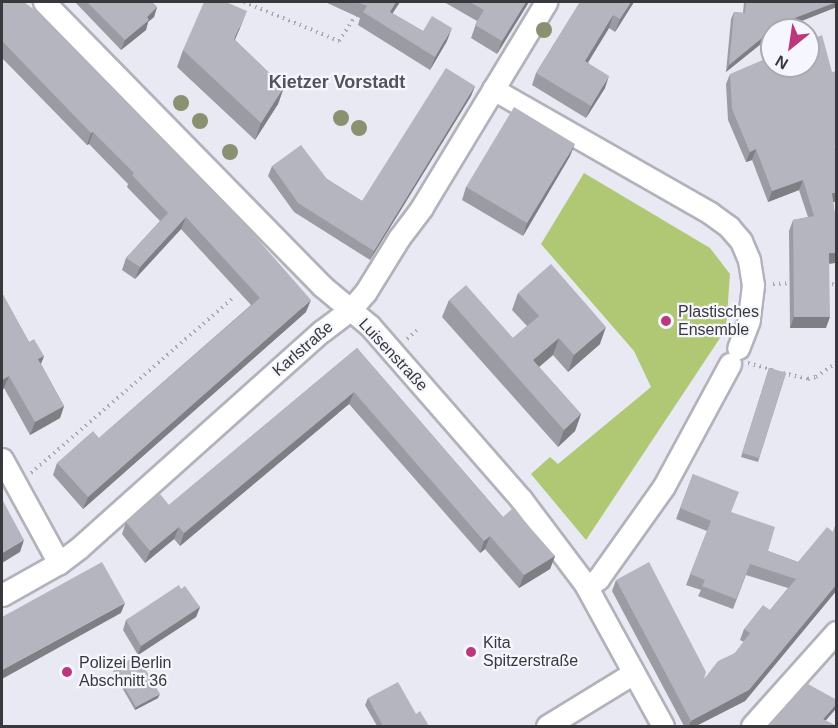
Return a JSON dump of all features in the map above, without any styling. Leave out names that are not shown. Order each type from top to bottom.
[{"type":"street","name":"Luisenstraße","points":[[44,2],[322,286],[370,326],[521,499],[587,587],[632,674],[663,726]]},
{"type":"street","name":"Karlstraße","points":[[2,595],[59,563],[88,540],[322,331],[350,310],[365,292],[399,238],[422,207],[546,2]]},
{"type":"street","points":[[493,89],[589,146],[710,213],[741,241],[750,268],[753,298],[749,320],[737,358],[664,486],[598,579],[587,587]]},
{"type":"street","points":[[2,459],[59,563]]},
{"type":"street","points":[[752,726],[837,632]]},
{"type":"street","points":[[547,726],[632,674]]},
{"type":"path","points":[[244,2],[339,41],[358,11]]},
{"type":"path","points":[[826,283],[837,285]]},
{"type":"path","points":[[16,484],[232,299]]},
{"type":"path","points":[[407,339],[417,330]]},
{"type":"path","points":[[737,358],[808,379],[816,377],[837,363]]},
{"type":"green space","points":[[584,173],[710,248],[730,274],[726,329],[586,540],[531,474],[550,457],[558,464],[651,387],[634,351],[541,244]]},
{"type":"building","points":[[2,2],[24,2],[36,11],[239,218],[311,300],[88,497],[57,463],[93,431],[99,438],[260,298],[186,217],[140,267],[126,258],[168,213],[132,175],[134,173],[93,132],[91,133],[2,41]]},
{"type":"building","points":[[87,2],[152,2],[157,7],[147,17],[149,20],[125,40]]},
{"type":"building","points":[[204,2],[226,2],[247,11],[234,39],[284,87],[261,123],[183,50]]},
{"type":"building","points":[[357,2],[396,2],[390,12],[423,31],[432,16],[452,28],[435,57],[363,12],[367,6]]},
{"type":"building","points":[[470,2],[526,2],[502,41],[475,25],[484,10]]},
{"type":"building","points":[[580,2],[631,2],[620,19],[613,15],[585,61],[609,76],[591,106],[536,73]]},
{"type":"building","points":[[746,2],[836,2],[795,18],[760,18],[760,40],[729,65],[734,12],[745,13]]},
{"type":"building","points":[[822,35],[832,72],[837,71],[837,142],[834,147],[837,146],[837,192],[832,193],[837,230],[837,253],[829,253],[830,317],[794,317],[793,220],[814,216],[803,180],[772,191],[756,149],[750,152],[732,109],[730,74],[760,61],[760,78],[820,78],[820,36]]},
{"type":"building","points":[[446,68],[475,86],[374,251],[298,203],[272,166],[301,145],[327,179],[362,201]]},
{"type":"building","points":[[514,107],[575,144],[527,223],[466,187]]},
{"type":"building","points":[[551,264],[606,327],[574,355],[559,338],[533,360],[581,414],[564,430],[449,300],[466,285],[513,338],[539,316],[518,293]]},
{"type":"building","points":[[2,293],[29,342],[34,339],[44,356],[38,359],[64,406],[35,422],[9,376],[2,380]]},
{"type":"building","points":[[357,348],[503,517],[513,508],[555,556],[524,575],[490,536],[484,541],[354,392],[184,533],[179,527],[150,551],[126,522],[160,494],[169,505]]},
{"type":"building","points":[[769,368],[786,373],[759,458],[742,453]]},
{"type":"building","points":[[693,474],[739,492],[731,512],[775,527],[768,551],[798,562],[827,527],[833,532],[837,521],[837,584],[749,690],[691,721],[616,580],[649,562],[706,672],[704,679],[718,661],[735,653],[750,633],[744,629],[763,605],[770,610],[796,579],[750,564],[736,599],[702,586],[705,580],[690,574],[711,521],[680,508]]},
{"type":"building","points":[[2,499],[24,540],[2,553]]},
{"type":"building","points":[[102,562],[125,603],[2,670],[2,617]]},
{"type":"building","points":[[179,585],[181,589],[185,586],[200,607],[141,646],[126,620]]},
{"type":"building","points":[[137,655],[160,694],[136,707],[114,669]]},
{"type":"building","points":[[398,682],[416,714],[420,711],[429,726],[383,726],[368,698]]},
{"type":"building","points":[[806,683],[837,700],[823,719],[837,726],[768,726]]},
{"type":"place","name":"Plastisches Ensemble","points":[[666,321]]},
{"type":"place","name":"Kita Spitzerstraße","points":[[471,652]]},
{"type":"place","name":"Polizei Berlin Abschnitt 36","points":[[67,672]]},
{"type":"district","name":"Kietzer Vorstadt","points":[[337,82]]}]
